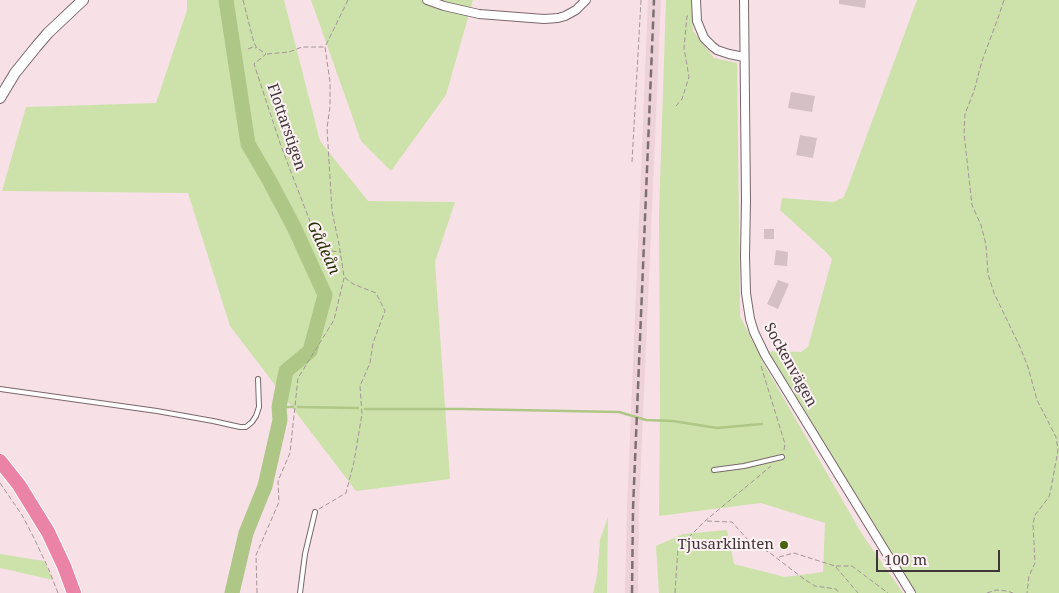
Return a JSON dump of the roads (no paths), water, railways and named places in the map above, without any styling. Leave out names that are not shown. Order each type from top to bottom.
[{"type":"highway","points":[[0,460],[19,485],[48,532],[74,593]]},
{"type":"street","points":[[0,98],[15,73],[36,47],[83,0]]},
{"type":"street","points":[[427,0],[479,14],[544,19],[565,16],[576,10],[586,0]]},
{"type":"street","points":[[696,0],[696,21],[704,38],[712,46],[729,54],[744,57]]},
{"type":"street","name":"Sockenvägen","points":[[744,0],[746,293],[750,319],[765,355],[911,593]]},
{"type":"lane","points":[[0,389],[213,420],[240,427],[252,422],[256,416],[258,407],[258,379]]},
{"type":"lane","points":[[714,470],[744,466],[782,457]]},
{"type":"lane","points":[[300,593],[305,554],[316,512]]},
{"type":"waterway","name":"Gådeån","points":[[226,0],[248,144],[294,227],[325,295],[310,351],[286,371],[279,407],[280,420],[265,486],[246,533],[232,593]]},
{"type":"waterway","points":[[279,407],[293,407]]},
{"type":"waterway","points":[[298,407],[358,408]]},
{"type":"waterway","points":[[365,409],[619,412],[646,420],[673,421],[717,428],[762,424]]},
{"type":"railway","points":[[632,593],[633,509],[654,0]]},
{"type":"place","name":"Tjusarklinten","points":[[784,545]]}]
